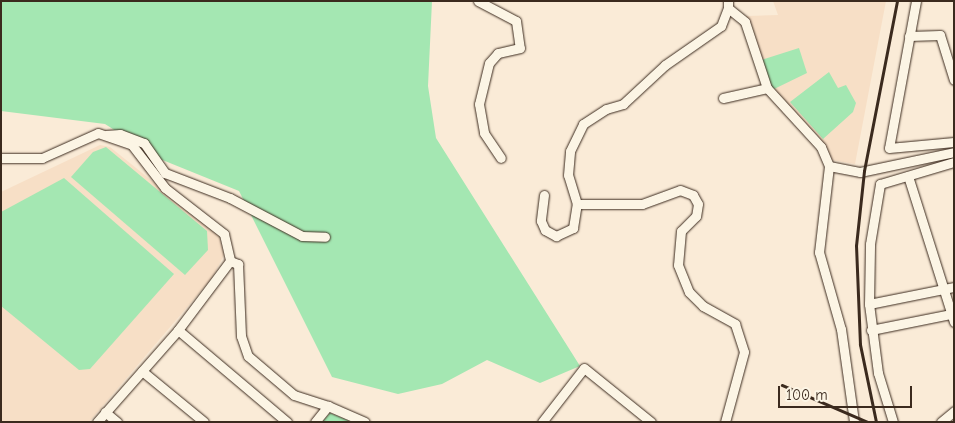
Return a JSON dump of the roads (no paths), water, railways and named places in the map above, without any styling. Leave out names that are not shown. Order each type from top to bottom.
[{"type":"street","points":[[478,1],[516,21],[520,48],[498,53],[489,63],[479,104],[484,134],[501,158]]},
{"type":"street","points":[[916,1],[889,148],[954,142]]},
{"type":"street","points":[[544,195],[541,221],[545,230],[556,236],[573,228],[577,204],[568,175],[570,150],[584,124],[606,109],[623,104],[665,65],[721,26],[728,5],[745,22],[767,88],[821,147],[829,166],[819,252],[841,329],[854,422]]},
{"type":"street","points":[[909,36],[940,35],[954,80]]},
{"type":"street","points":[[723,98],[767,88]]},
{"type":"street","points":[[1,158],[42,158],[84,137],[120,134],[144,143],[165,173],[230,198],[302,236],[324,237]]},
{"type":"street","points":[[97,422],[178,330],[230,261],[224,234],[165,188],[132,145],[104,136]]},
{"type":"street","points":[[829,166],[860,172],[954,152]]},
{"type":"street","points":[[893,422],[889,420],[871,330],[869,304],[870,244],[880,184],[954,162]]},
{"type":"street","points":[[871,330],[952,318],[908,176]]},
{"type":"street","points":[[577,204],[642,204],[680,190],[693,195],[698,204],[696,216],[681,231],[678,265],[689,292],[703,306],[735,324],[744,352],[725,422]]},
{"type":"street","points":[[230,261],[238,264],[241,336],[248,356],[294,396],[328,406],[365,422]]},
{"type":"street","points":[[869,304],[954,287]]},
{"type":"street","points":[[178,330],[287,422]]},
{"type":"street","points":[[542,422],[584,368],[651,422]]},
{"type":"street","points":[[142,371],[204,422]]},
{"type":"street","points":[[315,422],[328,406]]},
{"type":"street","points":[[105,412],[117,422]]},
{"type":"street","points":[[941,422],[953,413]]},
{"type":"railway","points":[[876,422],[860,345],[856,246],[864,171],[897,1]]},
{"type":"railway","points":[[782,385],[868,422]]}]
